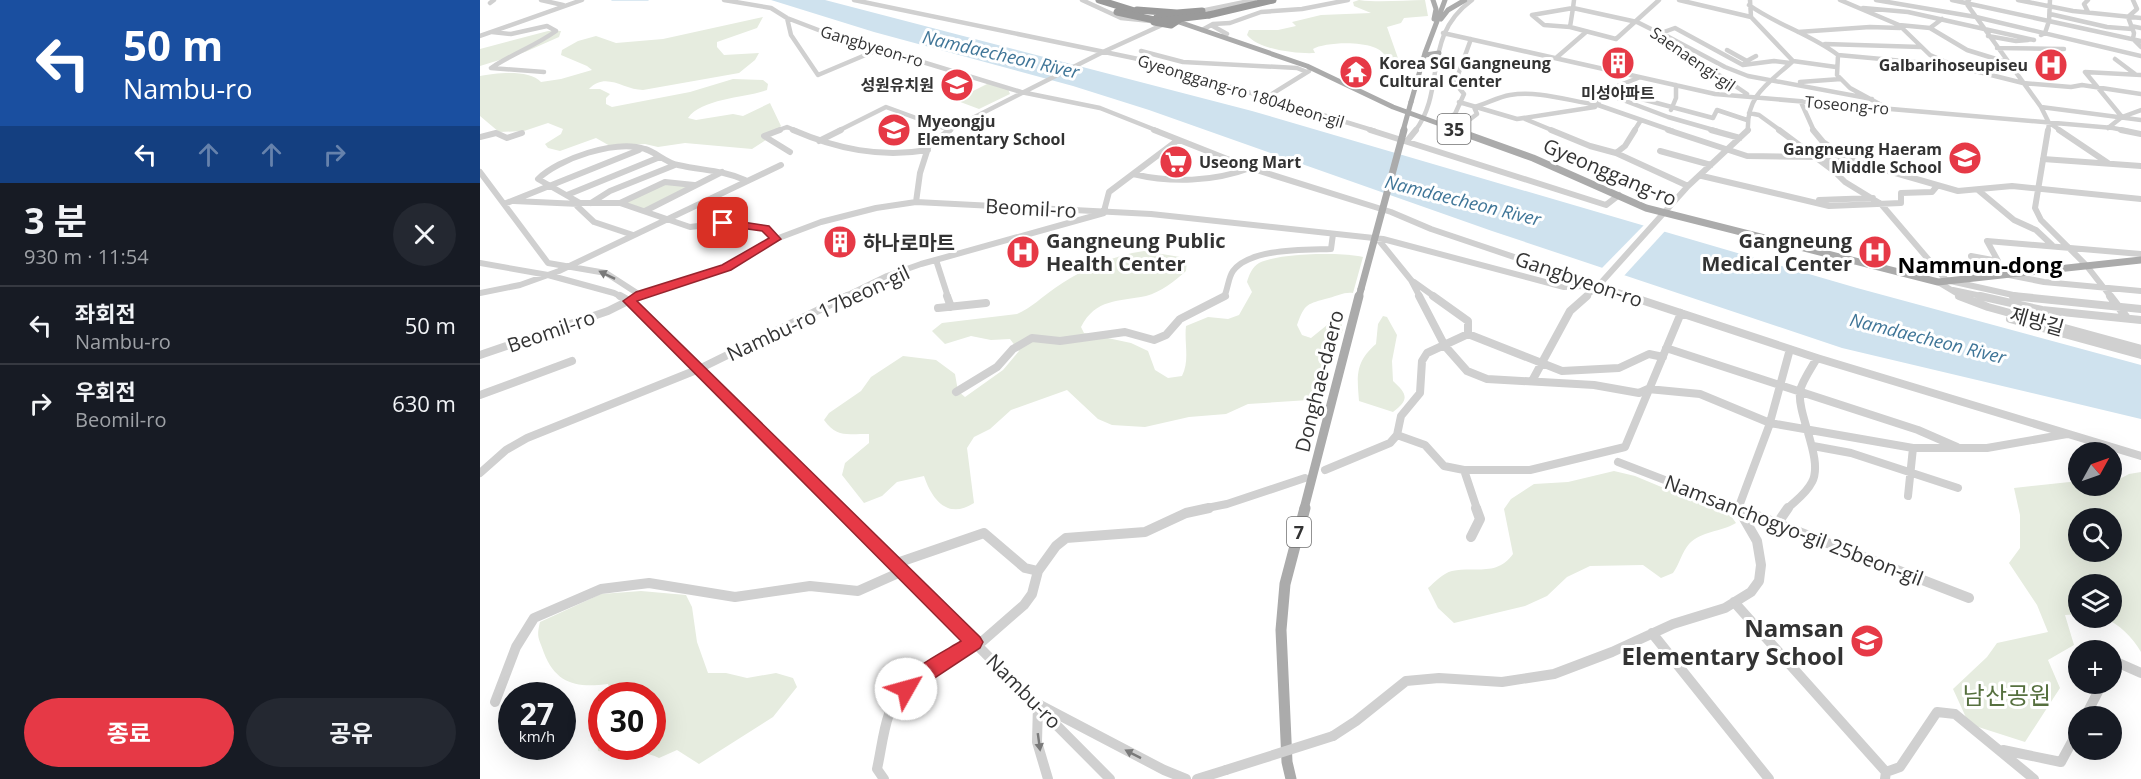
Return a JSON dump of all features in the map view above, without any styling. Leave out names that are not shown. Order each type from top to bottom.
[{"type":"highway","points":[[1089,0],[1117,12],[1150,20],[1168,21],[1209,15],[1273,0]]},
{"type":"highway","name":"35","points":[[1099,0],[1162,25],[1171,25],[1178,18]]},
{"type":"highway","points":[[1106,0],[1163,15]]},
{"type":"highway","points":[[1137,10],[1201,12]]},
{"type":"highway","name":"35","points":[[1154,21],[1163,15],[1178,18]]},
{"type":"main road","points":[[1433,0],[1436,9],[1433,32]]},
{"type":"main road","name":"Donghae-daero","points":[[1291,779],[1287,762],[1281,630],[1285,584],[1410,102],[1445,0]]},
{"type":"main road","points":[[1433,32],[1448,10],[1465,0]]},
{"type":"main road","name":"Gyeonggang-ro","points":[[1178,18],[1201,30],[1310,70],[1423,118],[1533,158],[1619,195],[1662,217],[1943,284],[1976,276],[2141,260]]},
{"type":"main road","name":"Gyeonggang-ro","points":[[1171,25],[1243,44]]},
{"type":"main road","points":[[1425,55],[1439,53]]},
{"type":"street","points":[[541,0],[565,6]]},
{"type":"street","points":[[480,36],[582,0]]},
{"type":"street","name":"Gangbyeon-ro","points":[[724,0],[771,8],[787,18],[821,31],[1021,92],[1100,108],[1250,168],[1391,212],[1431,229],[1681,313],[1817,358],[2141,456]]},
{"type":"street","name":"Gyeonggang-ro 1804beon-gil","points":[[854,0],[1138,59],[1267,97],[1606,205],[1619,195]]},
{"type":"street","points":[[1082,0],[1121,18],[1154,21]]},
{"type":"street","points":[[1178,18],[1254,0]]},
{"type":"street","points":[[1264,0],[1201,12],[1189,20],[1201,30],[1211,25],[1230,23],[1261,12],[1302,9],[1348,0]]},
{"type":"street","points":[[1407,141],[1423,118],[1443,33],[1463,5],[1472,0]]},
{"type":"street","points":[[1574,0],[1570,27],[1616,39],[1659,0]]},
{"type":"street","points":[[1679,0],[1694,1],[1751,17],[1792,62]]},
{"type":"street","points":[[1711,0],[1711,7]]},
{"type":"street","points":[[1840,0],[1900,27],[1930,55],[1955,66]]},
{"type":"street","points":[[1876,0],[1976,17],[2141,56]]},
{"type":"street","points":[[1952,0],[2141,41]]},
{"type":"street","points":[[2018,0],[2141,18]]},
{"type":"street","points":[[2088,0],[2084,4],[2088,12]]},
{"type":"street","points":[[2128,16],[2137,9],[2133,0]]},
{"type":"street","points":[[1967,2],[2049,123],[2109,164]]},
{"type":"street","points":[[1749,3],[1751,17]]},
{"type":"street","points":[[1749,3],[1762,15],[1825,44],[1838,55],[1955,66],[2023,83],[2096,87],[2141,94]]},
{"type":"street","points":[[1988,36],[2016,41],[2034,40],[2045,33],[2049,21],[2050,3]]},
{"type":"street","name":"Saenaengi-gil","points":[[1570,27],[1551,29],[1534,19],[1532,15],[1573,8],[1637,22],[1653,30],[1742,93],[1754,97]]},
{"type":"street","points":[[1859,8],[1899,11],[2034,40]]},
{"type":"street","points":[[2050,14],[2107,27],[2141,28]]},
{"type":"street","points":[[2128,16],[2133,39],[2141,47]]},
{"type":"street","points":[[787,18],[792,35],[818,75],[882,48]]},
{"type":"street","points":[[1930,28],[1942,20]]},
{"type":"street","points":[[1134,36],[1154,21]]},
{"type":"street","points":[[916,202],[920,173],[929,145],[949,130],[1134,36],[1162,25]]},
{"type":"street","points":[[1211,25],[1227,34],[1222,36]]},
{"type":"street","points":[[492,32],[511,34],[547,26],[556,31],[536,45],[504,58],[492,68],[544,72]]},
{"type":"street","points":[[1798,32],[1870,27],[1930,28],[1960,49],[2009,63]]},
{"type":"street","points":[[1661,33],[1675,28],[1744,62],[1786,53]]},
{"type":"street","points":[[480,32],[501,29]]},
{"type":"street","points":[[1653,30],[1681,40],[1720,66],[1748,76],[1872,99]]},
{"type":"street","points":[[1556,58],[1586,32]]},
{"type":"street","name":"Toseong-ro","points":[[1443,33],[1715,94],[2108,128],[2141,134]]},
{"type":"street","points":[[1438,123],[1455,114],[1464,94],[1455,83],[1471,39]]},
{"type":"street","points":[[1825,44],[1921,47]]},
{"type":"street","points":[[1997,48],[2064,49]]},
{"type":"street","points":[[1727,50],[1749,66],[1768,61],[1836,67]]},
{"type":"street","points":[[1141,51],[1164,59]]},
{"type":"street","points":[[1838,55],[1837,75],[1850,88],[1888,108]]},
{"type":"street","points":[[1744,62],[1756,56]]},
{"type":"street","points":[[1138,59],[1310,70]]},
{"type":"street","points":[[2115,59],[2139,75]]},
{"type":"street","points":[[1532,381],[1570,311],[1600,284],[1688,186],[1702,176],[1748,131],[1747,120],[1754,97],[1792,62]]},
{"type":"street","points":[[1267,97],[1310,70]]},
{"type":"street","points":[[2122,117],[2085,72],[2139,75]]},
{"type":"street","points":[[1599,106],[1605,91],[1640,77]]},
{"type":"street","points":[[1798,84],[1796,83],[1840,78]]},
{"type":"street","points":[[1657,125],[1668,117],[1676,98],[1676,85]]},
{"type":"street","points":[[1605,91],[1713,118],[1717,110],[1747,120]]},
{"type":"street","points":[[1605,91],[1668,117],[1740,138]]},
{"type":"street","points":[[1474,107],[1508,95],[1537,93],[1599,106],[1747,156],[1850,160],[1958,191],[2012,186],[2141,198]]},
{"type":"street","points":[[1459,102],[1517,119],[1599,106]]},
{"type":"street","points":[[1801,102],[1807,119],[1819,140],[1850,160]]},
{"type":"street","points":[[819,141],[886,107],[949,130]]},
{"type":"street","points":[[1456,130],[1477,114],[1474,107]]},
{"type":"street","points":[[2040,107],[2141,120]]},
{"type":"street","points":[[2108,128],[2122,117],[2141,110]]},
{"type":"street","name":"제방길","points":[[1749,112],[1759,115],[1834,171],[1845,182],[1881,204],[1943,284],[1957,296],[2141,349]]},
{"type":"street","points":[[1524,119],[1590,146],[1616,153],[1688,186]]},
{"type":"street","points":[[1616,153],[1625,146],[1641,120]]},
{"type":"street","points":[[2049,123],[2035,208],[2042,220],[2086,265],[2101,288],[2127,318]]},
{"type":"street","points":[[790,152],[764,135],[787,127],[819,141],[861,153],[928,150]]},
{"type":"street","points":[[480,137],[496,133],[507,138],[522,133]]},
{"type":"street","points":[[1107,211],[1109,192],[1178,140]]},
{"type":"street","points":[[633,235],[615,227],[589,221],[582,215],[579,203],[538,179],[549,168],[606,147],[645,148],[675,165],[723,171],[745,180]]},
{"type":"street","points":[[504,204],[645,148]]},
{"type":"street","points":[[1660,151],[1711,165]]},
{"type":"street","points":[[567,195],[660,157]]},
{"type":"street","points":[[2043,159],[2141,166]]},
{"type":"street","points":[[591,203],[610,192],[675,165]]},
{"type":"street","points":[[480,293],[548,275],[570,266],[745,180],[781,165]]},
{"type":"street","points":[[1133,174],[1151,180],[1198,178],[1236,174],[1250,168]]},
{"type":"street","points":[[645,211],[723,171]]},
{"type":"street","points":[[480,172],[548,262],[553,265],[606,273],[640,295]]},
{"type":"street","points":[[1702,176],[1829,206],[1901,203],[1901,193],[1932,192],[1937,186]]},
{"type":"street","points":[[620,203],[665,182],[696,185]]},
{"type":"street","points":[[1978,190],[2014,220],[2036,230],[2052,245]]},
{"type":"street","points":[[1809,201],[1873,198]]},
{"type":"street","points":[[512,201],[620,203],[690,227],[723,223],[765,228],[776,239]]},
{"type":"street","name":"Beomil-ro","points":[[480,356],[608,311],[640,295],[713,273],[776,239],[847,214],[916,202],[1107,211],[1377,238],[1419,247],[1564,287],[1577,288],[1600,284]]},
{"type":"street","name":"Nambu-ro 17beon-gil","points":[[480,473],[506,450],[527,438],[699,369],[887,276],[1107,211]]},
{"type":"street","points":[[956,392],[997,367],[1013,349],[1032,339],[1060,341],[1125,332],[1154,340],[1166,335],[1180,319],[1224,298],[1234,269],[1245,261],[1263,254],[1330,249],[1333,234]]},
{"type":"street","points":[[1377,238],[1411,280],[1445,346],[1467,371],[1487,379],[1594,385],[1639,393],[1648,389],[1700,394],[1770,423],[1913,448],[1987,448],[2069,434]]},
{"type":"street","points":[[1976,276],[1971,256],[1998,261],[1987,241],[2141,254]]},
{"type":"street","points":[[936,260],[951,307]]},
{"type":"street","points":[[480,263],[548,275],[614,293],[629,301]]},
{"type":"street","points":[[2004,274],[2044,282],[2141,291]]},
{"type":"street","points":[[1411,280],[1468,321],[1468,334]]},
{"type":"street","points":[[1943,284],[2018,297],[2141,309]]},
{"type":"street","points":[[1943,284],[2042,310],[2141,320]]},
{"type":"street","points":[[1577,288],[1587,297]]},
{"type":"street","points":[[1957,296],[1977,308],[2141,355]]},
{"type":"street","name":"Nambu-ro","points":[[629,301],[1038,704],[1110,779]]},
{"type":"street","points":[[938,308],[986,303]]},
{"type":"street","points":[[1397,435],[1425,445],[1444,466],[1464,470],[1530,470],[1624,447],[1681,313]]},
{"type":"street","points":[[1325,470],[1390,443],[1397,435],[1401,416],[1420,393],[1422,361],[1427,353],[1468,334],[1562,370],[1619,368],[1648,354],[1663,357]]},
{"type":"street","points":[[1666,348],[1918,430],[1961,448]]},
{"type":"street","points":[[1197,779],[1333,736],[1356,721],[1406,681],[1439,678],[1502,682],[1554,674],[1612,652],[1673,624],[1725,608],[1751,592],[1759,581],[1761,564],[1757,541],[1738,509],[1770,423],[1790,349]]},
{"type":"street","points":[[1778,524],[1789,507],[1804,495],[1814,480],[1813,446],[1806,429],[1800,391],[1817,358]]},
{"type":"street","points":[[480,395],[572,361]]},
{"type":"street","points":[[1813,446],[1851,453],[1958,488]]},
{"type":"street","points":[[1908,496],[1913,448]]},
{"type":"street","name":"Namsanchogyo-gil 25beon-gil","points":[[1618,462],[1969,598]]},
{"type":"street","points":[[1464,470],[1480,519],[1471,537]]},
{"type":"street","points":[[884,779],[877,769],[886,725],[898,698],[915,680],[976,644],[1024,605],[1037,580],[1038,571],[1056,546],[1066,538],[1144,532],[1186,513],[1227,504],[1305,478]]},
{"type":"street","points":[[495,702],[516,647],[534,618],[601,589],[649,583],[735,597],[810,586],[858,591],[900,567],[984,533],[1024,568],[1038,571]]},
{"type":"street","points":[[1734,602],[1885,776],[1900,768],[1937,712],[1955,714],[2034,779]]},
{"type":"street","points":[[1652,633],[1769,779]]},
{"type":"street","points":[[2122,664],[2141,673]]},
{"type":"street","points":[[1048,779],[1037,742],[1038,704],[1154,765],[1186,779]]},
{"type":"street","points":[[2000,750],[2061,762],[2068,749]]},
{"type":"green space","points":[[1359,0],[1425,0],[1428,16],[1404,18],[1401,23],[1387,27],[1399,61],[1386,60],[1383,53],[1366,45],[1330,44],[1313,49],[1315,53],[1298,53],[1269,48],[1247,35],[1249,30],[1278,30],[1296,26],[1292,22],[1321,15],[1371,13],[1354,6],[1353,2]]},
{"type":"green space","points":[[763,17],[757,28],[717,42],[717,47],[724,55],[759,53],[755,60],[739,73],[643,90],[609,81],[595,84],[589,89],[600,89],[610,94],[606,98],[606,104],[612,107],[690,92],[733,79],[763,80],[768,84],[767,90],[714,102],[703,106],[688,118],[696,120],[733,114],[743,116],[770,103],[781,126],[775,134],[752,149],[685,143],[658,147],[645,144],[610,146],[596,138],[560,151],[548,148],[545,144],[561,134],[563,129],[548,123],[524,131],[499,132],[480,116],[480,76],[503,73],[521,74],[529,75],[541,82],[592,70],[561,55],[562,50],[578,41],[596,36],[616,43],[663,39]]},
{"type":"green space","points":[[548,31],[561,31],[559,37],[525,52],[480,66],[480,49]]},
{"type":"green space","points":[[989,83],[1008,89],[1010,94],[979,109],[955,100]]},
{"type":"green space","points":[[665,182],[696,185],[645,211],[620,203]]},
{"type":"green space","points":[[1144,251],[1180,257],[1187,261],[1186,271],[1157,292],[1101,306],[1087,318],[1081,327],[1084,333],[1131,343],[1148,351],[1155,370],[1168,378],[1182,376],[1186,358],[1186,326],[1208,317],[1228,319],[1239,315],[1252,292],[1247,282],[1253,269],[1259,263],[1280,257],[1310,254],[1363,257],[1353,293],[1311,303],[1302,312],[1297,325],[1302,335],[1311,338],[1332,321],[1341,322],[1343,330],[1333,347],[1318,397],[1309,400],[1248,404],[1226,414],[1189,417],[1145,427],[1112,425],[1098,419],[1067,390],[1011,410],[990,429],[974,437],[967,448],[974,503],[965,508],[956,509],[942,505],[936,500],[924,476],[897,482],[882,496],[864,503],[842,475],[845,463],[869,443],[869,434],[839,433],[824,420],[829,413],[861,391],[871,377],[903,356],[936,360],[955,374],[958,391],[965,397],[1003,370],[1019,351],[1010,339],[991,340],[971,336],[945,344],[932,331],[942,323],[1017,314],[1086,269],[1121,256]]},
{"type":"green space","points":[[1383,316],[1387,317],[1397,335],[1392,361],[1393,381],[1405,396],[1402,404],[1393,412],[1359,401],[1359,370],[1364,357],[1376,344],[1378,324]]},
{"type":"green space","points":[[1614,471],[1635,476],[1731,516],[1736,523],[1694,540],[1687,547],[1673,573],[1661,578],[1643,565],[1590,566],[1567,577],[1547,596],[1525,606],[1454,623],[1438,608],[1428,588],[1442,576],[1452,571],[1500,566],[1513,554],[1504,509],[1511,499],[1534,484],[1568,482]]},
{"type":"green space","name":"남산공원","points":[[2141,472],[2141,652],[2134,641],[2121,628],[2122,574],[2068,574],[2068,615],[2065,615],[2072,640],[2068,640],[2068,648],[2048,660],[2060,688],[2025,742],[1969,724],[1953,689],[1987,657],[1997,643],[2048,632],[2037,605],[2009,563],[2020,548],[2020,515],[2014,488],[2068,482],[2068,496],[2122,496],[2122,478]]},
{"type":"green space","points":[[641,591],[686,595],[692,607],[697,642],[708,673],[726,673],[747,678],[776,673],[793,678],[797,687],[773,717],[699,764],[677,750],[666,755],[666,682],[588,682],[587,685],[569,682],[561,677],[549,663],[539,641],[540,622],[601,594]]},
{"type":"water","name":"Namdaecheon River","points":[[771,0],[825,0],[1252,111],[1857,288],[2141,365],[2141,419],[1842,348],[1492,231],[1149,110],[1073,86],[874,32]]},
{"type":"pier","points":[[1645,224],[1666,230],[1622,278],[1600,270]]},
{"type":"waterway","points":[[612,0],[648,0]]},
{"type":"place","name":"미성아파트","points":[[1618,63]]},
{"type":"place","name":"Galbarihoseupiseu","points":[[2051,65]]},
{"type":"place","name":"Korea SGI Gangneung Cultural Center","points":[[1356,72]]},
{"type":"place","name":"성원유치원","points":[[957,85]]},
{"type":"place","name":"Myeongju Elementary School","points":[[894,130]]},
{"type":"place","name":"Gangneung Haeram Middle School","points":[[1965,158]]},
{"type":"place","name":"Useong Mart","points":[[1176,162]]},
{"type":"place","name":"하나로마트","points":[[840,242]]},
{"type":"place","name":"Gangneung Public Health Center","points":[[1023,252]]},
{"type":"place","name":"Gangneung Medical Center","points":[[1875,252]]},
{"type":"place","name":"Namsan Elementary School","points":[[1867,641]]},
{"type":"district","name":"Nammun-dong","points":[[1980,264]]},
{"type":"route","points":[[723,223],[765,228],[776,239],[713,273],[640,295],[629,301],[642,311],[897,563],[974,642],[915,680],[906,689]]}]
